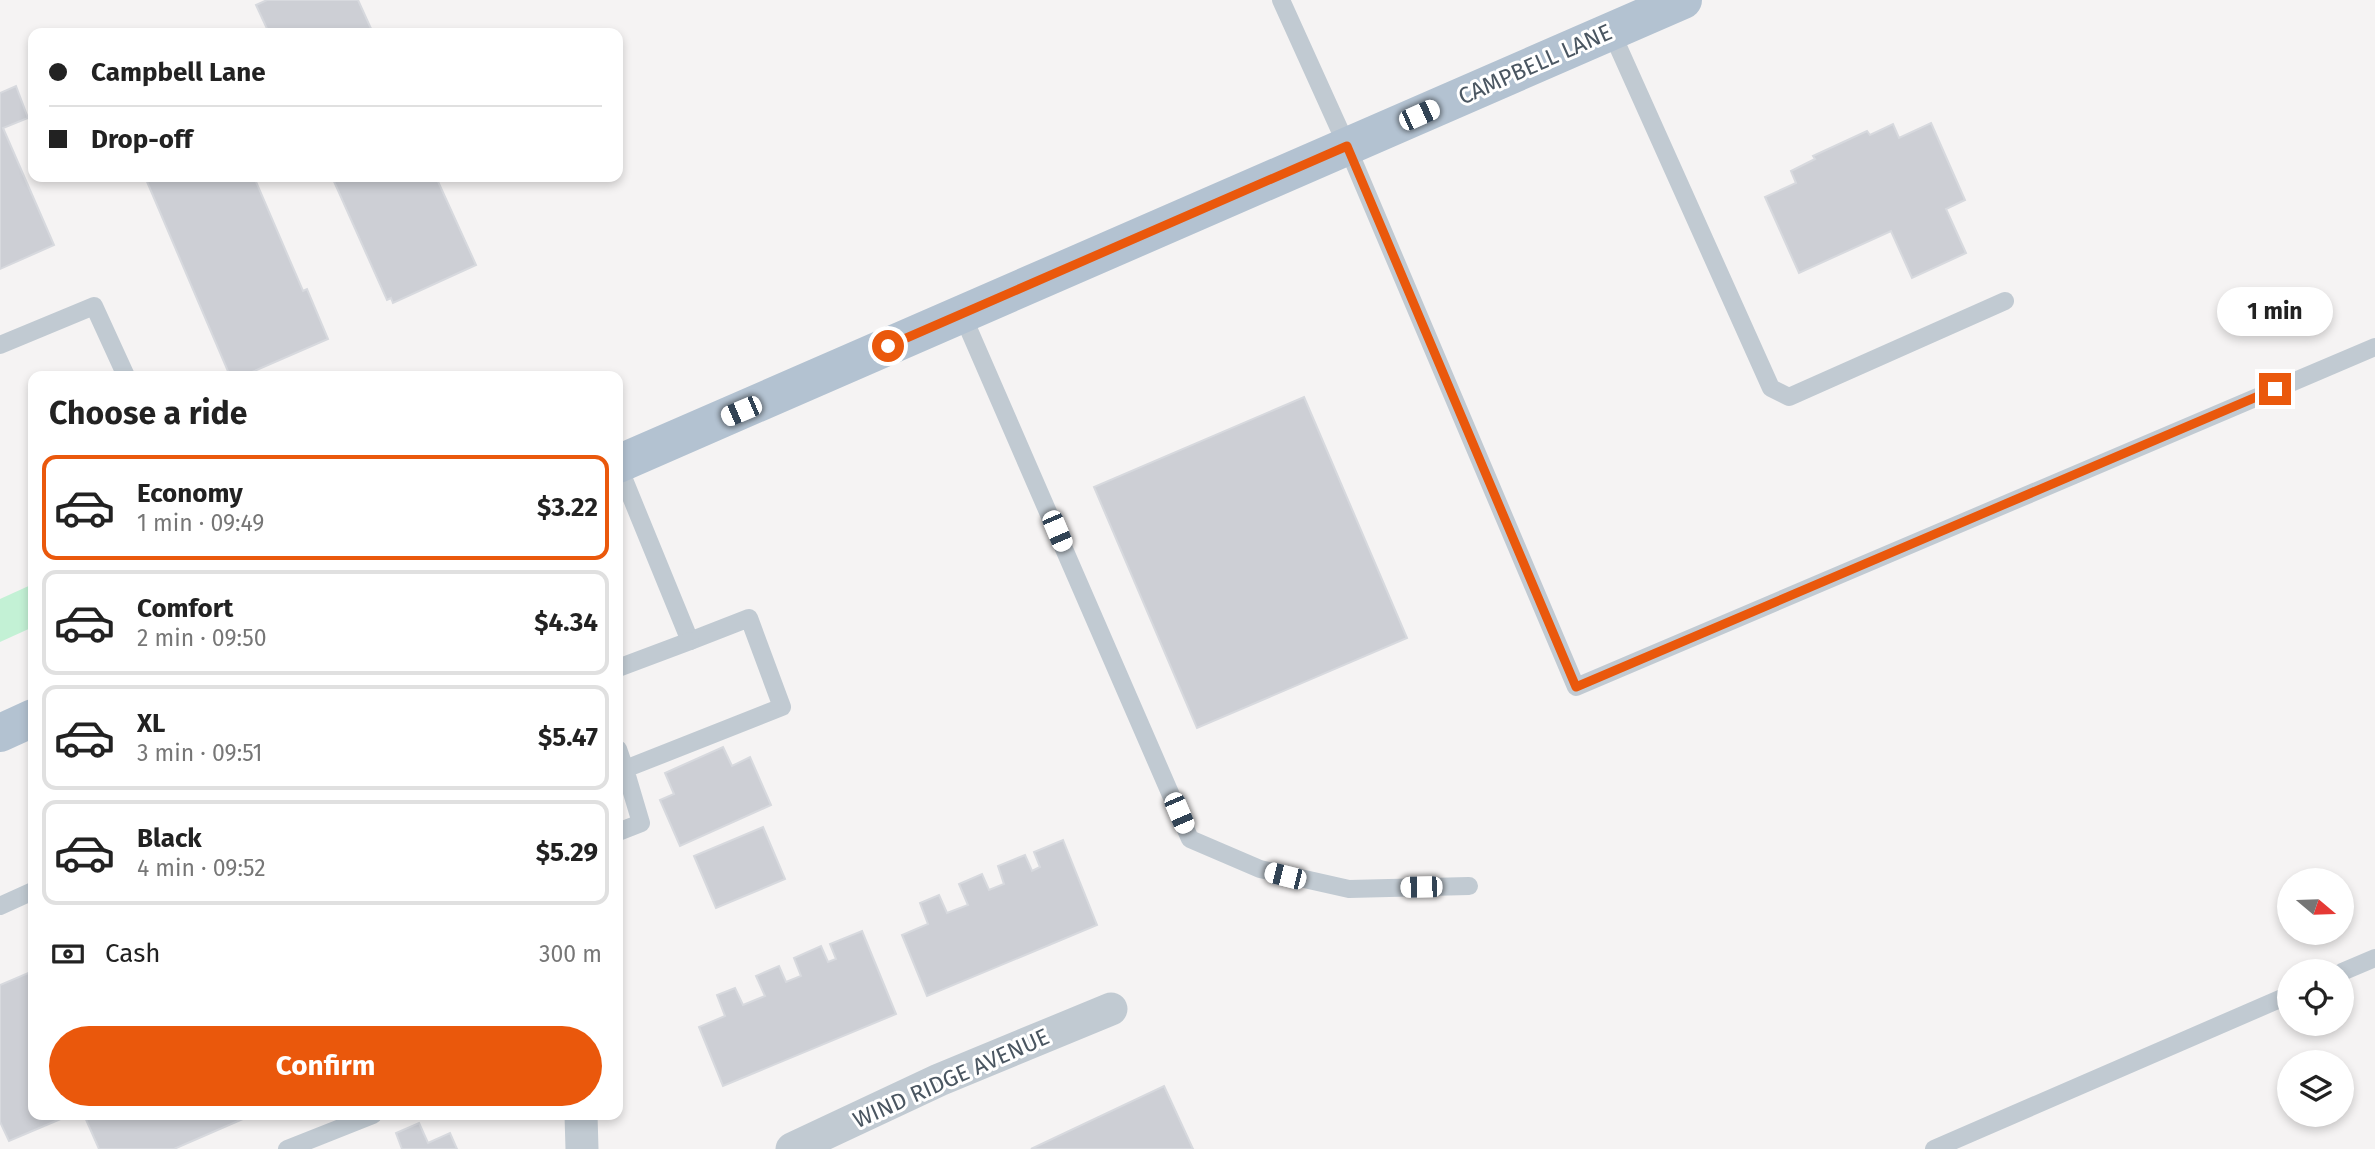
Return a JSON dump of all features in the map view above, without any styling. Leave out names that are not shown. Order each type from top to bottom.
[{"type":"main road","name":"CAMPBELL LANE","points":[[623,463],[1683,0]]},
{"type":"main road","points":[[0,733],[28,720]]},
{"type":"street","name":"WIND RIDGE AVENUE","points":[[792,1149],[939,1080],[1111,1009]]},
{"type":"street","points":[[581,1120],[582,1149]]},
{"type":"lane","points":[[1281,0],[1347,146],[1576,687],[2375,347]]},
{"type":"lane","points":[[1611,31],[1771,388],[1789,397],[2006,301]]},
{"type":"lane","points":[[0,345],[94,306],[124,371]]},
{"type":"lane","points":[[962,314],[1190,839],[1260,869],[1349,889],[1469,886]]},
{"type":"lane","points":[[623,477],[690,641]]},
{"type":"lane","points":[[623,666],[749,618],[782,707],[625,769]]},
{"type":"lane","points":[[623,763],[641,823],[623,830]]},
{"type":"lane","points":[[0,906],[28,893]]},
{"type":"lane","points":[[2354,967],[2375,958]]},
{"type":"lane","points":[[1934,1149],[2277,1000]]},
{"type":"lane","points":[[287,1149],[360,1120]]},
{"type":"green space","points":[[28,586],[28,629],[0,642],[0,599]]},
{"type":"building","points":[[267,0],[358,0],[371,28],[267,28],[256,5]]},
{"type":"building","points":[[16,86],[28,118],[3,128],[54,245],[0,269],[0,93]]},
{"type":"building","points":[[1931,123],[1965,200],[1946,209],[1966,253],[1912,278],[1891,231],[1799,273],[1765,197],[1796,183],[1791,171],[1815,159],[1813,156],[1867,131],[1870,135],[1893,124],[1899,138]]},
{"type":"building","points":[[147,182],[256,182],[303,291],[307,289],[328,339],[254,371],[228,371]]},
{"type":"building","points":[[334,182],[438,182],[476,265],[393,303],[391,298],[387,300]]},
{"type":"building","points":[[1304,397],[1407,638],[1197,728],[1094,487]]},
{"type":"building","points":[[723,747],[732,766],[750,757],[771,805],[680,846],[660,800],[674,794],[665,773]]},
{"type":"building","points":[[763,827],[785,879],[716,908],[694,856]]},
{"type":"building","points":[[1063,840],[1097,925],[927,996],[902,935],[928,924],[920,903],[939,895],[947,913],[968,905],[959,884],[982,874],[989,890],[1004,884],[998,866],[1025,855],[1032,871],[1040,867],[1034,852]]},
{"type":"building","points":[[862,931],[896,1014],[723,1086],[699,1027],[725,1016],[717,995],[735,988],[743,1005],[765,996],[756,976],[779,966],[786,982],[801,976],[794,958],[821,946],[828,962],[836,959],[830,944]]},
{"type":"building","points":[[28,973],[28,1120],[58,1120],[9,1141],[0,1122],[0,985]]},
{"type":"building","points":[[1164,1086],[1193,1149],[1031,1149]]},
{"type":"building","points":[[86,1120],[241,1120],[174,1149],[99,1149]]},
{"type":"building","points":[[419,1123],[428,1143],[450,1133],[457,1149],[402,1149],[396,1133]]},
{"type":"route","points":[[888,346],[1347,146],[1576,687],[2275,389]]}]
